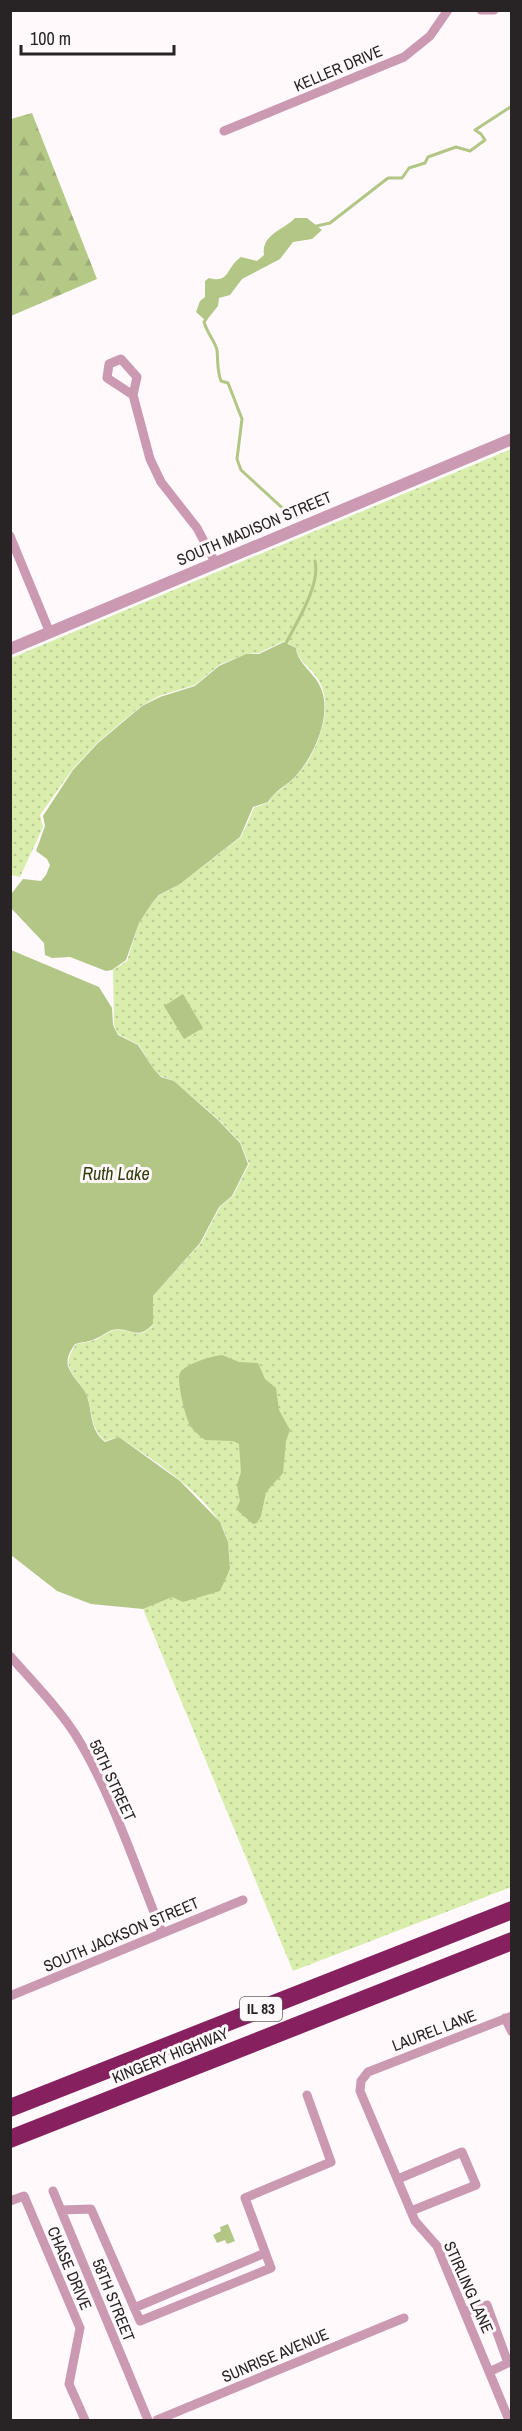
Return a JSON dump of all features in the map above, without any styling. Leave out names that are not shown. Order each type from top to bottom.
[{"type":"highway","name":"KINGERY HIGHWAY","points":[[10,2108],[512,1910]]},
{"type":"highway","name":"KINGERY HIGHWAY","points":[[10,2139],[512,1941]]},
{"type":"street","name":"KELLER DRIVE","points":[[224,132],[404,57],[423,44],[448,10]]},
{"type":"street","points":[[481,10],[494,10]]},
{"type":"street","points":[[133,395],[155,470],[168,493],[197,528],[215,562]]},
{"type":"street","name":"SOUTH MADISON STREET","points":[[10,649],[512,440]]},
{"type":"street","points":[[10,536],[50,633]]},
{"type":"street","name":"58TH STREET","points":[[10,1656],[55,1707],[86,1752],[107,1797],[162,1932]]},
{"type":"street","name":"SOUTH JACKSON STREET","points":[[10,1996],[243,1900]]},
{"type":"street","points":[[508,2017],[512,2032]]},
{"type":"street","name":"LAUREL LANE","points":[[368,2072],[508,2017]]},
{"type":"street","name":"STIRLING LANE","points":[[368,2072],[361,2081],[360,2091],[415,2221],[437,2246],[509,2421]]},
{"type":"street","points":[[62,2210],[91,2209],[140,2321],[271,2268],[245,2198],[331,2162],[307,2095]]},
{"type":"street","points":[[398,2179],[462,2152],[476,2185],[411,2211]]},
{"type":"street","name":"58TH STREET","points":[[53,2191],[148,2421]]},
{"type":"street","name":"CHASE DRIVE","points":[[10,2201],[24,2196],[80,2328],[69,2384],[85,2421]]},
{"type":"street","points":[[134,2308],[265,2253]]},
{"type":"street","points":[[464,2312],[487,2305],[508,2363],[489,2372]]},
{"type":"street","name":"SUNRISE AVENUE","points":[[157,2421],[404,2318]]},
{"type":"shaded area","points":[[511,449],[511,1887],[293,1971],[143,1609],[230,1571],[225,1532],[209,1509],[173,1475],[119,1437],[105,1441],[96,1430],[87,1396],[72,1373],[69,1363],[70,1355],[76,1344],[95,1340],[114,1330],[140,1333],[153,1325],[153,1296],[201,1243],[220,1207],[233,1196],[249,1164],[240,1142],[218,1119],[174,1081],[161,1076],[153,1068],[139,1045],[118,1034],[114,1025],[113,970],[127,961],[139,923],[152,903],[241,837],[254,808],[269,802],[272,796],[300,772],[314,749],[323,726],[325,702],[323,691],[319,681],[297,653],[296,648],[284,641],[259,653],[246,654],[219,665],[195,685],[159,696],[141,706],[98,742],[72,770],[40,815],[43,827],[20,877],[11,875],[11,658]]},
{"type":"green space","points":[[32,113],[97,279],[11,316],[11,119]]},
{"type":"water","points":[[295,218],[307,218],[322,230],[312,239],[293,242],[280,259],[242,279],[230,295],[219,298],[218,306],[206,321],[196,312],[200,301],[205,297],[205,281],[209,278],[224,277],[241,257],[257,261],[264,255],[266,242],[270,237]]},
{"type":"water","points":[[284,642],[296,648],[300,659],[316,679],[324,702],[319,736],[302,768],[268,802],[253,807],[240,837],[180,884],[159,895],[139,923],[126,960],[112,970],[106,971],[70,957],[52,958],[45,955],[44,943],[11,908],[12,893],[23,879],[41,881],[46,875],[50,865],[47,859],[36,851],[45,826],[43,816],[73,770],[98,743],[142,706],[160,697],[195,686],[219,666],[246,654],[259,654]]},
{"type":"water","name":"Ruth Lake","points":[[11,950],[99,987],[112,1008],[113,1025],[118,1035],[138,1045],[161,1077],[174,1081],[218,1120],[240,1143],[248,1164],[232,1196],[219,1207],[200,1243],[153,1296],[153,1324],[142,1332],[112,1330],[93,1340],[75,1344],[68,1360],[69,1369],[87,1397],[93,1424],[99,1436],[105,1442],[119,1437],[180,1481],[220,1522],[228,1542],[230,1569],[220,1591],[183,1602],[172,1597],[143,1609],[91,1604],[57,1591],[11,1555]]},
{"type":"water","points":[[183,994],[203,1028],[184,1039],[164,1006]]},
{"type":"water","points":[[222,1355],[239,1362],[258,1363],[265,1379],[276,1388],[279,1410],[290,1430],[286,1441],[283,1473],[266,1492],[261,1516],[257,1523],[253,1524],[236,1509],[240,1501],[237,1485],[241,1472],[239,1444],[233,1441],[205,1440],[198,1434],[189,1423],[180,1391],[179,1377],[183,1370],[199,1361]]},
{"type":"water","points":[[228,2224],[235,2241],[227,2244],[225,2240],[217,2243],[213,2235],[221,2231],[220,2227]]},
{"type":"waterway","points":[[312,227],[330,223],[388,178],[402,178],[409,168],[425,163],[428,157],[456,147],[470,151],[485,140],[475,130],[512,106]]},
{"type":"waterway","points":[[206,319],[205,326],[217,350],[221,381],[228,383],[242,419],[237,459],[241,470],[289,514]]},
{"type":"waterway","points":[[284,647],[311,593],[316,571],[315,561]]}]
